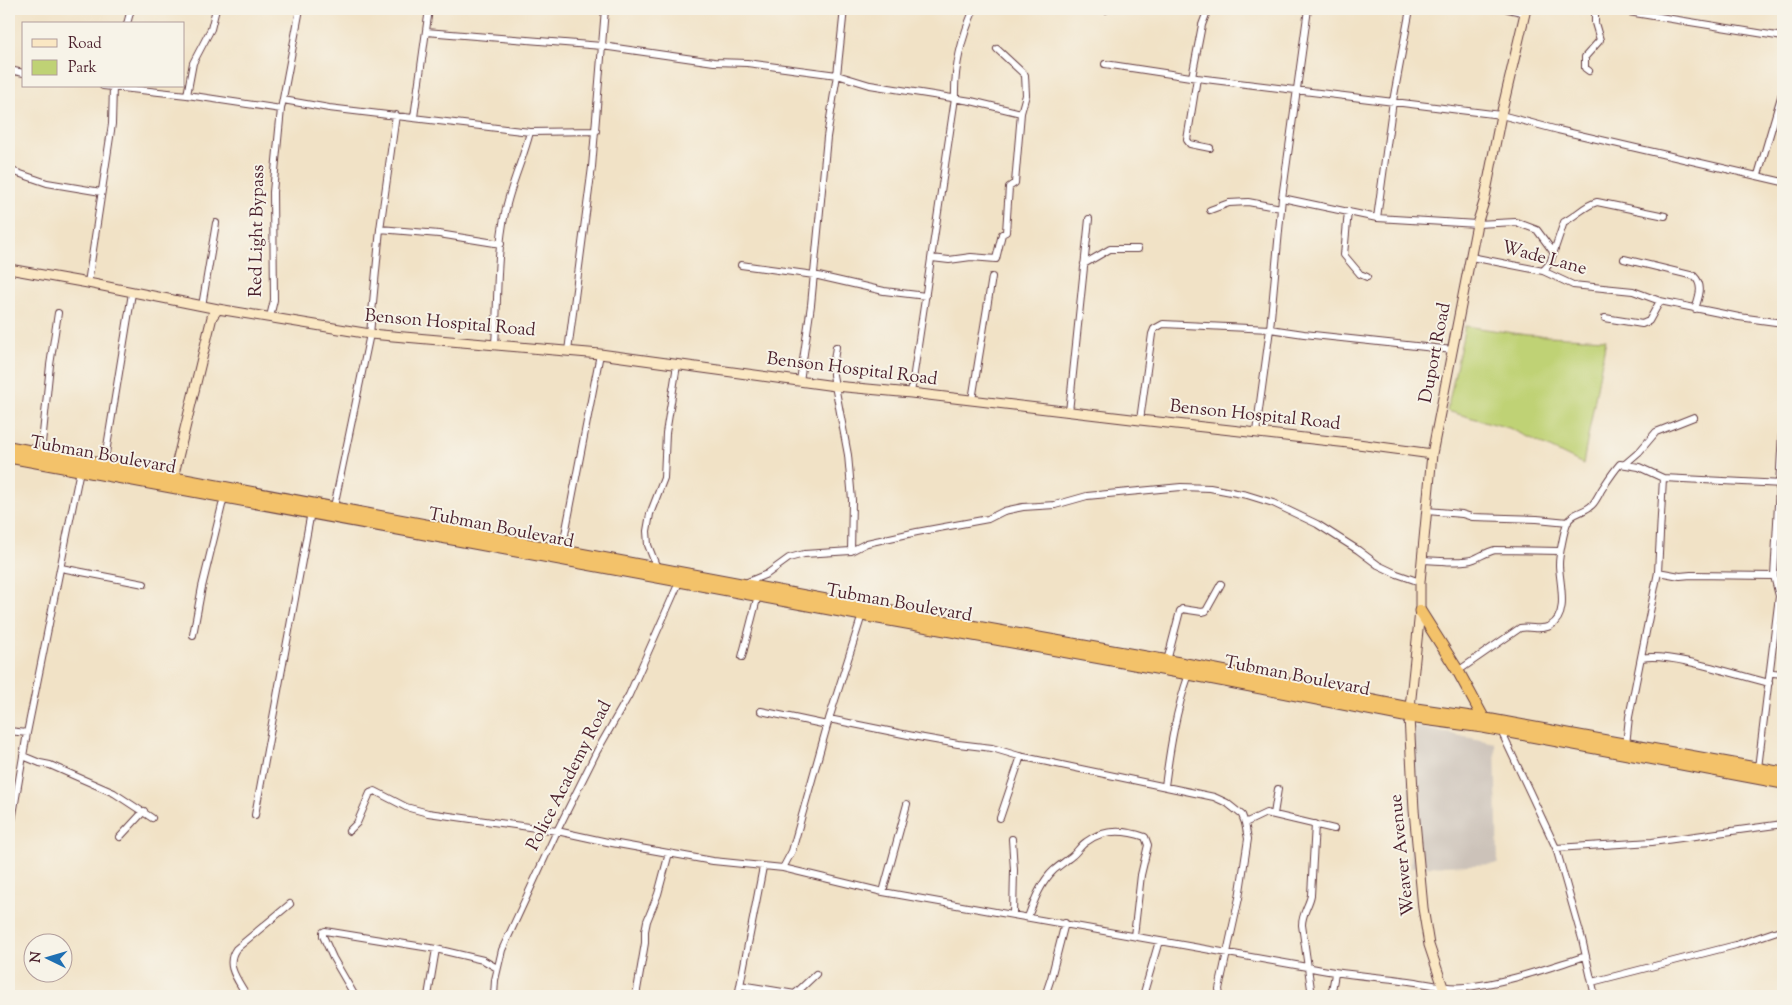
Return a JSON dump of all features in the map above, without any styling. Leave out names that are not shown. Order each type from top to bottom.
[{"type":"highway","name":"Tubman Boulevard","points":[[9,448],[657,568],[758,595],[862,615],[1409,712],[1484,719],[1783,773]]},
{"type":"highway","name":"Tubman Boulevard","points":[[9,457],[224,497],[682,576],[744,583],[864,607],[1167,661],[1409,712],[1783,783]]},
{"type":"highway","points":[[1420,611],[1458,671],[1484,719]]},
{"type":"street","points":[[128,22],[131,9]]},
{"type":"street","points":[[187,95],[193,63],[211,30],[216,9]]},
{"type":"street","name":"Red Light Bypass","points":[[9,269],[218,309],[270,317],[274,300],[273,192],[281,109],[300,9]]},
{"type":"street","points":[[414,117],[428,9]]},
{"type":"street","points":[[568,351],[596,131],[605,9]]},
{"type":"street","points":[[800,381],[814,275],[827,137],[837,75],[844,9]]},
{"type":"street","points":[[911,392],[955,98],[955,82],[965,30],[974,9]]},
{"type":"street","points":[[1208,9],[1202,25],[1187,140],[1190,144],[1210,148]]},
{"type":"street","points":[[1256,432],[1270,329],[1282,198],[1308,9]]},
{"type":"street","points":[[1377,218],[1393,102],[1410,9]]},
{"type":"street","points":[[1508,9],[1526,11]]},
{"type":"street","points":[[1589,71],[1585,68],[1585,57],[1602,42],[1595,23],[1594,9]]},
{"type":"street","points":[[1610,9],[1783,37]]},
{"type":"street","name":"Duport Road","points":[[1409,712],[1420,611],[1420,582],[1432,454],[1477,224],[1484,202],[1501,115],[1526,11]]},
{"type":"street","points":[[426,32],[602,46],[714,62],[747,63],[837,75],[870,85],[901,88],[955,98],[1021,113]]},
{"type":"street","points":[[932,258],[949,260],[971,257],[996,259],[1002,234],[1006,232],[1009,187],[1015,183],[1021,113],[1026,95],[1025,75],[997,49]]},
{"type":"street","points":[[1105,64],[1501,115],[1783,182]]},
{"type":"street","points":[[9,70],[22,73]]},
{"type":"street","points":[[88,283],[112,124],[113,88]]},
{"type":"street","points":[[122,88],[187,95],[281,109]]},
{"type":"street","points":[[1758,175],[1783,90]]},
{"type":"street","points":[[283,100],[329,108],[530,132],[596,131]]},
{"type":"street","points":[[334,507],[370,334],[380,228],[396,115]]},
{"type":"street","points":[[496,344],[504,215],[530,132]]},
{"type":"street","points":[[9,170],[48,183],[101,192]]},
{"type":"street","points":[[1282,198],[1377,218],[1477,224],[1516,222],[1537,230],[1554,253]]},
{"type":"street","points":[[1210,210],[1229,203],[1239,202],[1281,208]]},
{"type":"street","points":[[1543,270],[1550,263],[1564,222],[1592,204],[1598,202],[1665,216]]},
{"type":"street","points":[[1348,212],[1344,255],[1360,274],[1366,277]]},
{"type":"street","points":[[1069,412],[1089,219]]},
{"type":"street","points":[[202,306],[216,223]]},
{"type":"street","points":[[380,228],[439,234],[501,244]]},
{"type":"street","points":[[1084,264],[1110,249],[1138,249]]},
{"type":"street","name":"Wade Lane","points":[[1471,257],[1543,270],[1573,285],[1633,291],[1660,301],[1696,309],[1783,323]]},
{"type":"street","points":[[1624,259],[1694,276],[1699,281],[1701,288],[1696,309]]},
{"type":"street","points":[[741,265],[814,275],[884,291],[926,296]]},
{"type":"street","points":[[972,400],[992,277]]},
{"type":"street","points":[[104,465],[132,293]]},
{"type":"street","points":[[1605,318],[1642,324],[1649,321],[1660,301]]},
{"type":"street","points":[[173,478],[212,317],[218,309]]},
{"type":"street","points":[[41,454],[50,365],[58,313]]},
{"type":"street","name":"Benson Hospital Road","points":[[270,317],[370,334],[600,354],[835,386],[911,392],[1432,454]]},
{"type":"street","points":[[1140,420],[1152,334],[1158,326],[1172,323],[1270,329],[1453,350]]},
{"type":"street","points":[[836,347],[833,367],[849,464],[852,500],[851,552]]},
{"type":"street","points":[[562,550],[600,354]]},
{"type":"street","points":[[657,568],[648,546],[647,531],[650,514],[664,478],[666,433],[678,365]]},
{"type":"street","points":[[1758,768],[1781,596],[1774,576],[1781,484],[1783,415]]},
{"type":"street","points":[[1625,464],[1639,452],[1656,432],[1694,417]]},
{"type":"street","points":[[1458,671],[1520,628],[1530,626],[1544,628],[1552,625],[1561,610],[1558,564],[1568,522],[1574,515],[1592,506],[1611,474],[1620,464],[1639,466],[1663,478],[1781,484]]},
{"type":"street","points":[[9,838],[27,733],[80,470]]},
{"type":"street","points":[[1626,746],[1629,716],[1658,572],[1663,478]]},
{"type":"street","points":[[744,583],[767,574],[788,558],[804,554],[851,552],[867,543],[988,520],[1004,511],[1024,507],[1055,505],[1087,496],[1181,487],[1210,488],[1247,495],[1273,504],[1317,524],[1378,565],[1420,582]]},
{"type":"street","points":[[193,636],[202,587],[224,497]]},
{"type":"street","points":[[1427,511],[1462,514],[1472,517],[1568,522]]},
{"type":"street","points":[[255,815],[312,512]]},
{"type":"street","points":[[1422,560],[1465,561],[1495,550],[1560,552]]},
{"type":"street","points":[[61,568],[144,584]]},
{"type":"street","points":[[1658,572],[1680,576],[1774,576]]},
{"type":"street","name":"Police Academy Road","points":[[494,996],[502,950],[557,831],[597,751],[629,695],[682,576]]},
{"type":"street","points":[[1167,661],[1182,609],[1206,611],[1221,584]]},
{"type":"street","points":[[742,657],[758,595]]},
{"type":"street","points":[[783,868],[792,851],[828,722],[862,615]]},
{"type":"street","points":[[1642,658],[1660,657],[1679,660],[1769,683]]},
{"type":"street","points":[[1774,673],[1783,674]]},
{"type":"street","points":[[1165,786],[1175,720],[1189,674]]},
{"type":"street","points":[[761,711],[926,739],[992,748],[1021,756],[1214,797],[1227,803],[1242,815],[1248,839],[1239,898],[1219,989],[1220,996]]},
{"type":"street","name":"Weaver Avenue","points":[[1409,712],[1414,810],[1423,908],[1429,945],[1444,992]]},
{"type":"street","points":[[1501,730],[1556,848],[1596,996]]},
{"type":"street","points":[[9,731],[27,733]]},
{"type":"street","points":[[23,756],[40,763],[50,764],[114,793],[152,818]]},
{"type":"street","points":[[1000,818],[1021,756]]},
{"type":"street","points":[[1274,814],[1278,789]]},
{"type":"street","points":[[349,831],[357,823],[370,793],[375,791],[406,807],[428,814],[557,831],[669,853],[763,867],[783,868],[883,892],[1226,952],[1335,974],[1410,981],[1444,992],[1516,978],[1586,956]]},
{"type":"street","points":[[883,892],[907,804]]},
{"type":"street","points":[[120,837],[144,811]]},
{"type":"street","points":[[1245,823],[1263,814],[1274,814],[1334,829]]},
{"type":"street","points":[[1312,996],[1306,967],[1302,916],[1309,905],[1311,895],[1315,824]]},
{"type":"street","points":[[1556,848],[1652,842],[1731,833],[1783,824]]},
{"type":"street","points":[[1028,917],[1044,882],[1053,871],[1077,852],[1085,842],[1105,832],[1131,833],[1145,837],[1148,845],[1141,875],[1134,936]]},
{"type":"street","points":[[1012,839],[1014,870],[1013,914]]},
{"type":"street","points":[[636,996],[647,921],[658,894],[669,853]]},
{"type":"street","points":[[738,996],[763,867]]},
{"type":"street","points":[[247,996],[231,966],[231,956],[290,904]]},
{"type":"street","points":[[1045,996],[1052,978],[1065,923]]},
{"type":"street","points":[[1592,982],[1736,945],[1783,929]]},
{"type":"street","points":[[355,996],[333,958],[323,936],[325,930],[436,949],[483,960],[498,968]]},
{"type":"street","points":[[1143,996],[1159,941]]},
{"type":"street","points":[[428,996],[436,949]]},
{"type":"street","points":[[740,985],[795,994],[816,974]]},
{"type":"street","points":[[1331,996],[1335,974]]},
{"type":"shaded area","points":[[1408,725],[1495,743],[1498,864],[1411,867]]},
{"type":"green space","points":[[1465,326],[1527,335],[1606,339],[1583,464],[1509,428],[1447,411]]}]
